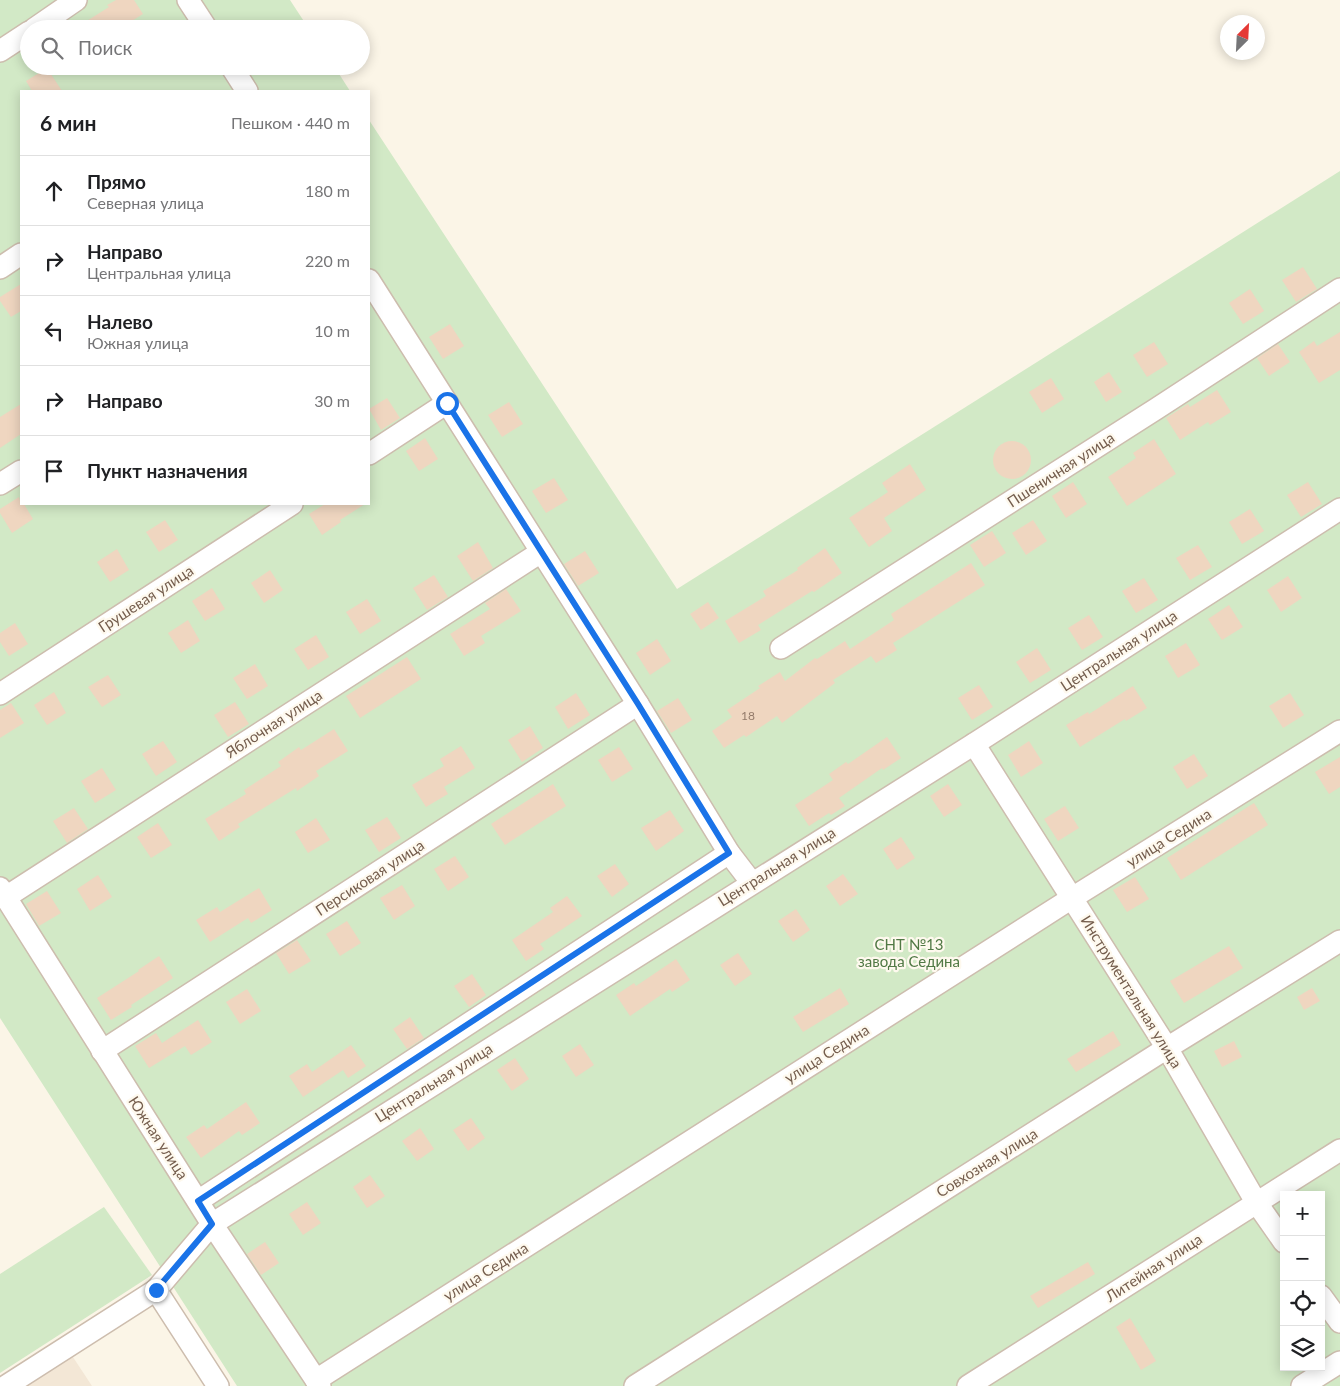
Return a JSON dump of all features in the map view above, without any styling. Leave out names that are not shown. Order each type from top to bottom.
[{"type":"street","points":[[47,20],[76,0]]},
{"type":"street","points":[[188,0],[200,20]]},
{"type":"street","points":[[0,51],[20,38]]},
{"type":"street","points":[[237,75],[246,90]]},
{"type":"street","points":[[0,268],[20,255]]},
{"type":"street","points":[[370,282],[638,704],[729,853],[752,883]]},
{"type":"street","name":"Пшеничная улица","points":[[781,648],[1148,415],[1340,290]]},
{"type":"street","points":[[370,453],[447,403]]},
{"type":"street","points":[[0,484],[20,471]]},
{"type":"street","name":"Грушевая улица","points":[[0,694],[290,505]]},
{"type":"street","name":"Центральная улица","points":[[6,1386],[156,1290],[212,1224],[974,744],[1340,509]]},
{"type":"street","name":"Яблочная улица","points":[[3,893],[541,552]]},
{"type":"street","name":"Персиковая улица","points":[[102,1051],[638,704]]},
{"type":"street","name":"улица Седина","points":[[318,1383],[1072,898],[1340,731]]},
{"type":"street","name":"Инструментальная улица","points":[[974,744],[1167,1048],[1256,1202],[1280,1236]]},
{"type":"street","name":"Центральная улица","points":[[198,1201],[729,853]]},
{"type":"street","name":"Южная улица","points":[[3,893],[212,1224],[318,1383]]},
{"type":"street","name":"Совхозная улица","points":[[635,1386],[1167,1048],[1340,941]]},
{"type":"street","name":"Литейная улица","points":[[968,1386],[1340,1150]]},
{"type":"street","points":[[156,1290],[218,1386]]},
{"type":"street","points":[[1325,1301],[1340,1322]]},
{"type":"street","points":[[1302,1386],[1340,1362]]},
{"type":"shaded area","points":[[65,1345],[92,1386],[0,1386]]},
{"type":"green space","name":"СНТ №13 завода Седина","points":[[0,0],[290,0],[303,20],[20,20],[20,75],[340,75],[349,90],[20,90],[20,505],[370,505],[370,122],[677,589],[1340,171],[1340,1386],[237,1386],[0,1018]]},
{"type":"green space","points":[[104,1207],[152,1275],[0,1373],[0,1274]]},
{"type":"building","points":[[116,0],[134,0],[143,14],[133,20],[88,20],[109,7],[107,5]]},
{"type":"building","points":[[36,75],[52,75],[61,90],[31,90],[26,81]]},
{"type":"building","points":[[1303,267],[1317,289],[1296,302],[1282,280]]},
{"type":"building","points":[[20,285],[20,312],[11,317],[0,301],[0,297]]},
{"type":"building","points":[[1250,289],[1264,311],[1243,324],[1229,303]]},
{"type":"building","points":[[450,324],[464,346],[443,359],[429,337]]},
{"type":"building","points":[[1340,332],[1340,370],[1319,383],[1299,352],[1314,341],[1317,346]]},
{"type":"building","points":[[1154,342],[1168,364],[1147,377],[1133,355]]},
{"type":"building","points":[[1278,344],[1290,362],[1269,376],[1257,358]]},
{"type":"building","points":[[1109,372],[1122,392],[1106,402],[1094,382]]},
{"type":"building","points":[[1051,378],[1064,399],[1042,413],[1029,392]]},
{"type":"building","points":[[1217,390],[1231,412],[1210,425],[1208,422],[1180,440],[1166,418],[1188,404],[1190,407]]},
{"type":"building","points":[[387,398],[400,418],[381,430],[370,408]]},
{"type":"building","points":[[509,402],[523,424],[502,437],[488,415]]},
{"type":"building","points":[[20,405],[20,435],[0,448],[0,417]]},
{"type":"building","points":[[425,438],[438,459],[419,471],[406,451]]},
{"type":"building","points":[[1154,439],[1176,474],[1127,506],[1108,477],[1136,458],[1133,453]]},
{"type":"building","points":[[1012,441],[1025,447],[1031,460],[1025,473],[1012,479],[999,473],[993,460],[999,447]]},
{"type":"building","points":[[910,464],[926,490],[884,518],[892,531],[869,547],[849,518],[888,492],[882,483]]},
{"type":"building","points":[[554,478],[568,500],[546,513],[532,491]]},
{"type":"building","points":[[1073,482],[1087,504],[1066,518],[1052,496]]},
{"type":"building","points":[[1308,482],[1322,504],[1301,517],[1287,495]]},
{"type":"building","points":[[19,497],[20,505],[25,505],[33,519],[12,533],[0,513],[0,509]]},
{"type":"building","points":[[323,505],[363,505],[340,520],[341,522],[322,535],[309,514]]},
{"type":"building","points":[[1250,509],[1264,531],[1242,544],[1229,522]]},
{"type":"building","points":[[165,520],[178,540],[159,552],[146,532]]},
{"type":"building","points":[[1033,520],[1047,541],[1026,555],[1012,533]]},
{"type":"building","points":[[992,531],[1006,553],[984,567],[970,545]]},
{"type":"building","points":[[478,542],[493,568],[473,581],[457,556]]},
{"type":"building","points":[[1198,545],[1212,567],[1190,580],[1176,558]]},
{"type":"building","points":[[825,548],[842,573],[758,625],[761,630],[739,643],[725,621],[766,596],[763,591],[798,570],[797,568]]},
{"type":"building","points":[[117,549],[129,570],[110,582],[97,562]]},
{"type":"building","points":[[585,551],[599,573],[578,586],[564,564]]},
{"type":"building","points":[[971,563],[985,585],[893,643],[897,650],[876,663],[871,656],[833,680],[835,683],[782,723],[777,716],[746,737],[744,735],[724,748],[712,731],[732,717],[727,710],[760,688],[758,686],[780,672],[785,681],[815,658],[817,659],[845,641],[850,649],[894,620],[891,614]]},
{"type":"building","points":[[270,570],[283,590],[264,603],[251,583]]},
{"type":"building","points":[[434,575],[448,597],[427,610],[413,588]]},
{"type":"building","points":[[1288,576],[1302,598],[1281,612],[1267,590]]},
{"type":"building","points":[[1144,578],[1158,600],[1136,613],[1122,591]]},
{"type":"building","points":[[212,588],[225,609],[205,621],[192,601]]},
{"type":"building","points":[[506,589],[521,611],[481,636],[485,643],[464,656],[450,634],[490,609],[485,603]]},
{"type":"building","points":[[367,599],[381,621],[360,634],[346,612]]},
{"type":"building","points":[[708,602],[719,618],[701,630],[690,614]]},
{"type":"building","points":[[1229,605],[1243,627],[1222,640],[1208,619]]},
{"type":"building","points":[[1089,615],[1103,637],[1082,650],[1068,628]]},
{"type":"building","points":[[188,620],[200,641],[181,653],[168,633]]},
{"type":"building","points":[[15,623],[28,644],[9,656],[0,642],[0,633]]},
{"type":"building","points":[[316,635],[329,657],[308,670],[294,649]]},
{"type":"building","points":[[657,639],[671,661],[650,675],[636,653]]},
{"type":"building","points":[[1186,643],[1200,665],[1178,678],[1165,656]]},
{"type":"building","points":[[1037,648],[1051,670],[1030,683],[1016,662]]},
{"type":"building","points":[[407,657],[421,679],[360,718],[346,696]]},
{"type":"building","points":[[255,664],[268,686],[247,699],[233,678]]},
{"type":"building","points":[[108,675],[121,695],[102,707],[88,687]]},
{"type":"building","points":[[979,685],[993,707],[972,720],[958,698]]},
{"type":"building","points":[[1133,686],[1147,708],[1126,721],[1125,719],[1080,747],[1066,725],[1088,712],[1089,714]]},
{"type":"building","points":[[54,692],[66,713],[47,725],[34,705]]},
{"type":"building","points":[[576,693],[590,715],[568,729],[555,707]]},
{"type":"building","points":[[1290,693],[1304,715],[1283,728],[1269,706]]},
{"type":"building","points":[[678,698],[692,720],[671,733],[657,711]]},
{"type":"building","points":[[235,702],[249,724],[228,737],[214,715]]},
{"type":"building","points":[[11,703],[24,723],[0,738],[0,710]]},
{"type":"building","points":[[530,726],[543,748],[522,762],[508,740]]},
{"type":"building","points":[[334,729],[348,751],[316,771],[319,776],[297,791],[296,788],[238,824],[240,827],[219,841],[205,819],[246,794],[244,790],[281,766],[278,762],[299,747],[301,750]]},
{"type":"building","points":[[887,737],[901,758],[883,770],[882,768],[839,798],[845,806],[831,815],[829,813],[809,826],[795,805],[833,780],[829,774],[846,762],[848,764]]},
{"type":"building","points":[[163,741],[177,762],[156,776],[142,754]]},
{"type":"building","points":[[1029,741],[1043,763],[1021,777],[1008,755]]},
{"type":"building","points":[[461,746],[475,768],[444,787],[448,794],[426,807],[412,785],[444,766],[440,759]]},
{"type":"building","points":[[619,747],[633,769],[612,782],[598,760]]},
{"type":"building","points":[[1194,754],[1208,776],[1187,789],[1173,767]]},
{"type":"building","points":[[1340,757],[1340,787],[1329,794],[1315,772]]},
{"type":"building","points":[[102,768],[116,790],[95,803],[81,781]]},
{"type":"building","points":[[553,784],[566,806],[505,845],[491,824]]},
{"type":"building","points":[[948,784],[962,805],[944,817],[930,796]]},
{"type":"building","points":[[1254,803],[1268,825],[1181,880],[1167,858]]},
{"type":"building","points":[[1065,806],[1079,828],[1058,841],[1044,819]]},
{"type":"building","points":[[74,808],[88,829],[67,843],[53,821]]},
{"type":"building","points":[[670,810],[684,831],[656,851],[641,828]]},
{"type":"building","points":[[387,817],[401,838],[379,852],[365,830]]},
{"type":"building","points":[[316,818],[330,840],[308,853],[295,832]]},
{"type":"building","points":[[158,823],[172,845],[151,858],[137,837]]},
{"type":"building","points":[[901,837],[915,858],[897,870],[883,849]]},
{"type":"building","points":[[455,856],[469,877],[448,891],[434,869]]},
{"type":"building","points":[[615,864],[629,884],[612,897],[597,876]]},
{"type":"building","points":[[843,874],[858,894],[840,906],[826,886]]},
{"type":"building","points":[[98,875],[112,897],[90,911],[77,889]]},
{"type":"building","points":[[1135,877],[1149,899],[1127,912],[1113,890]]},
{"type":"building","points":[[402,885],[415,906],[394,920],[380,898]]},
{"type":"building","points":[[259,888],[272,910],[251,923],[248,918],[210,942],[196,920],[217,907],[220,912]]},
{"type":"building","points":[[47,891],[61,913],[39,926],[26,904]]},
{"type":"building","points":[[567,896],[582,916],[540,944],[544,949],[526,961],[512,940],[553,912],[550,908]]},
{"type":"building","points":[[796,909],[810,930],[793,942],[778,921]]},
{"type":"building","points":[[347,921],[361,943],[340,956],[326,934]]},
{"type":"building","points":[[297,940],[311,961],[289,974],[276,953]]},
{"type":"building","points":[[1229,946],[1243,968],[1184,1003],[1170,981]]},
{"type":"building","points":[[738,953],[752,974],[735,986],[720,965]]},
{"type":"building","points":[[159,956],[173,978],[111,1020],[97,998]]},
{"type":"building","points":[[676,959],[690,980],[672,992],[670,989],[630,1016],[616,995],[634,983],[636,986]]},
{"type":"building","points":[[472,974],[486,995],[469,1007],[454,986]]},
{"type":"building","points":[[840,988],[849,1004],[803,1032],[793,1017]]},
{"type":"building","points":[[1312,988],[1320,1001],[1304,1010],[1297,997]]},
{"type":"building","points":[[247,989],[261,1011],[240,1024],[226,1002]]},
{"type":"building","points":[[410,1017],[424,1038],[407,1049],[393,1029]]},
{"type":"building","points":[[198,1020],[212,1042],[191,1055],[185,1046],[149,1068],[135,1046],[156,1033],[162,1043]]},
{"type":"building","points":[[1113,1031],[1121,1045],[1076,1072],[1067,1059]]},
{"type":"building","points":[[1234,1041],[1242,1057],[1222,1067],[1214,1051]]},
{"type":"building","points":[[580,1044],[594,1065],[576,1077],[562,1056]]},
{"type":"building","points":[[351,1045],[366,1066],[348,1078],[343,1070],[303,1097],[289,1076],[307,1064],[312,1072]]},
{"type":"building","points":[[515,1058],[529,1079],[512,1091],[497,1070]]},
{"type":"building","points":[[246,1102],[260,1123],[242,1135],[239,1131],[201,1158],[186,1137],[204,1125],[207,1129]]},
{"type":"building","points":[[471,1118],[485,1138],[468,1151],[453,1130]]},
{"type":"building","points":[[420,1128],[434,1149],[417,1161],[402,1141]]},
{"type":"building","points":[[370,1175],[385,1196],[367,1208],[353,1187]]},
{"type":"building","points":[[307,1202],[321,1223],[303,1235],[289,1214]]},
{"type":"building","points":[[265,1242],[279,1263],[261,1275],[247,1254]]},
{"type":"building","points":[[1088,1262],[1095,1274],[1038,1308],[1030,1296]]},
{"type":"building","points":[[1130,1318],[1156,1361],[1141,1370],[1116,1327]]},
{"type":"route","points":[[156,1290],[212,1224],[198,1201],[729,853],[638,704],[447,403]]}]
